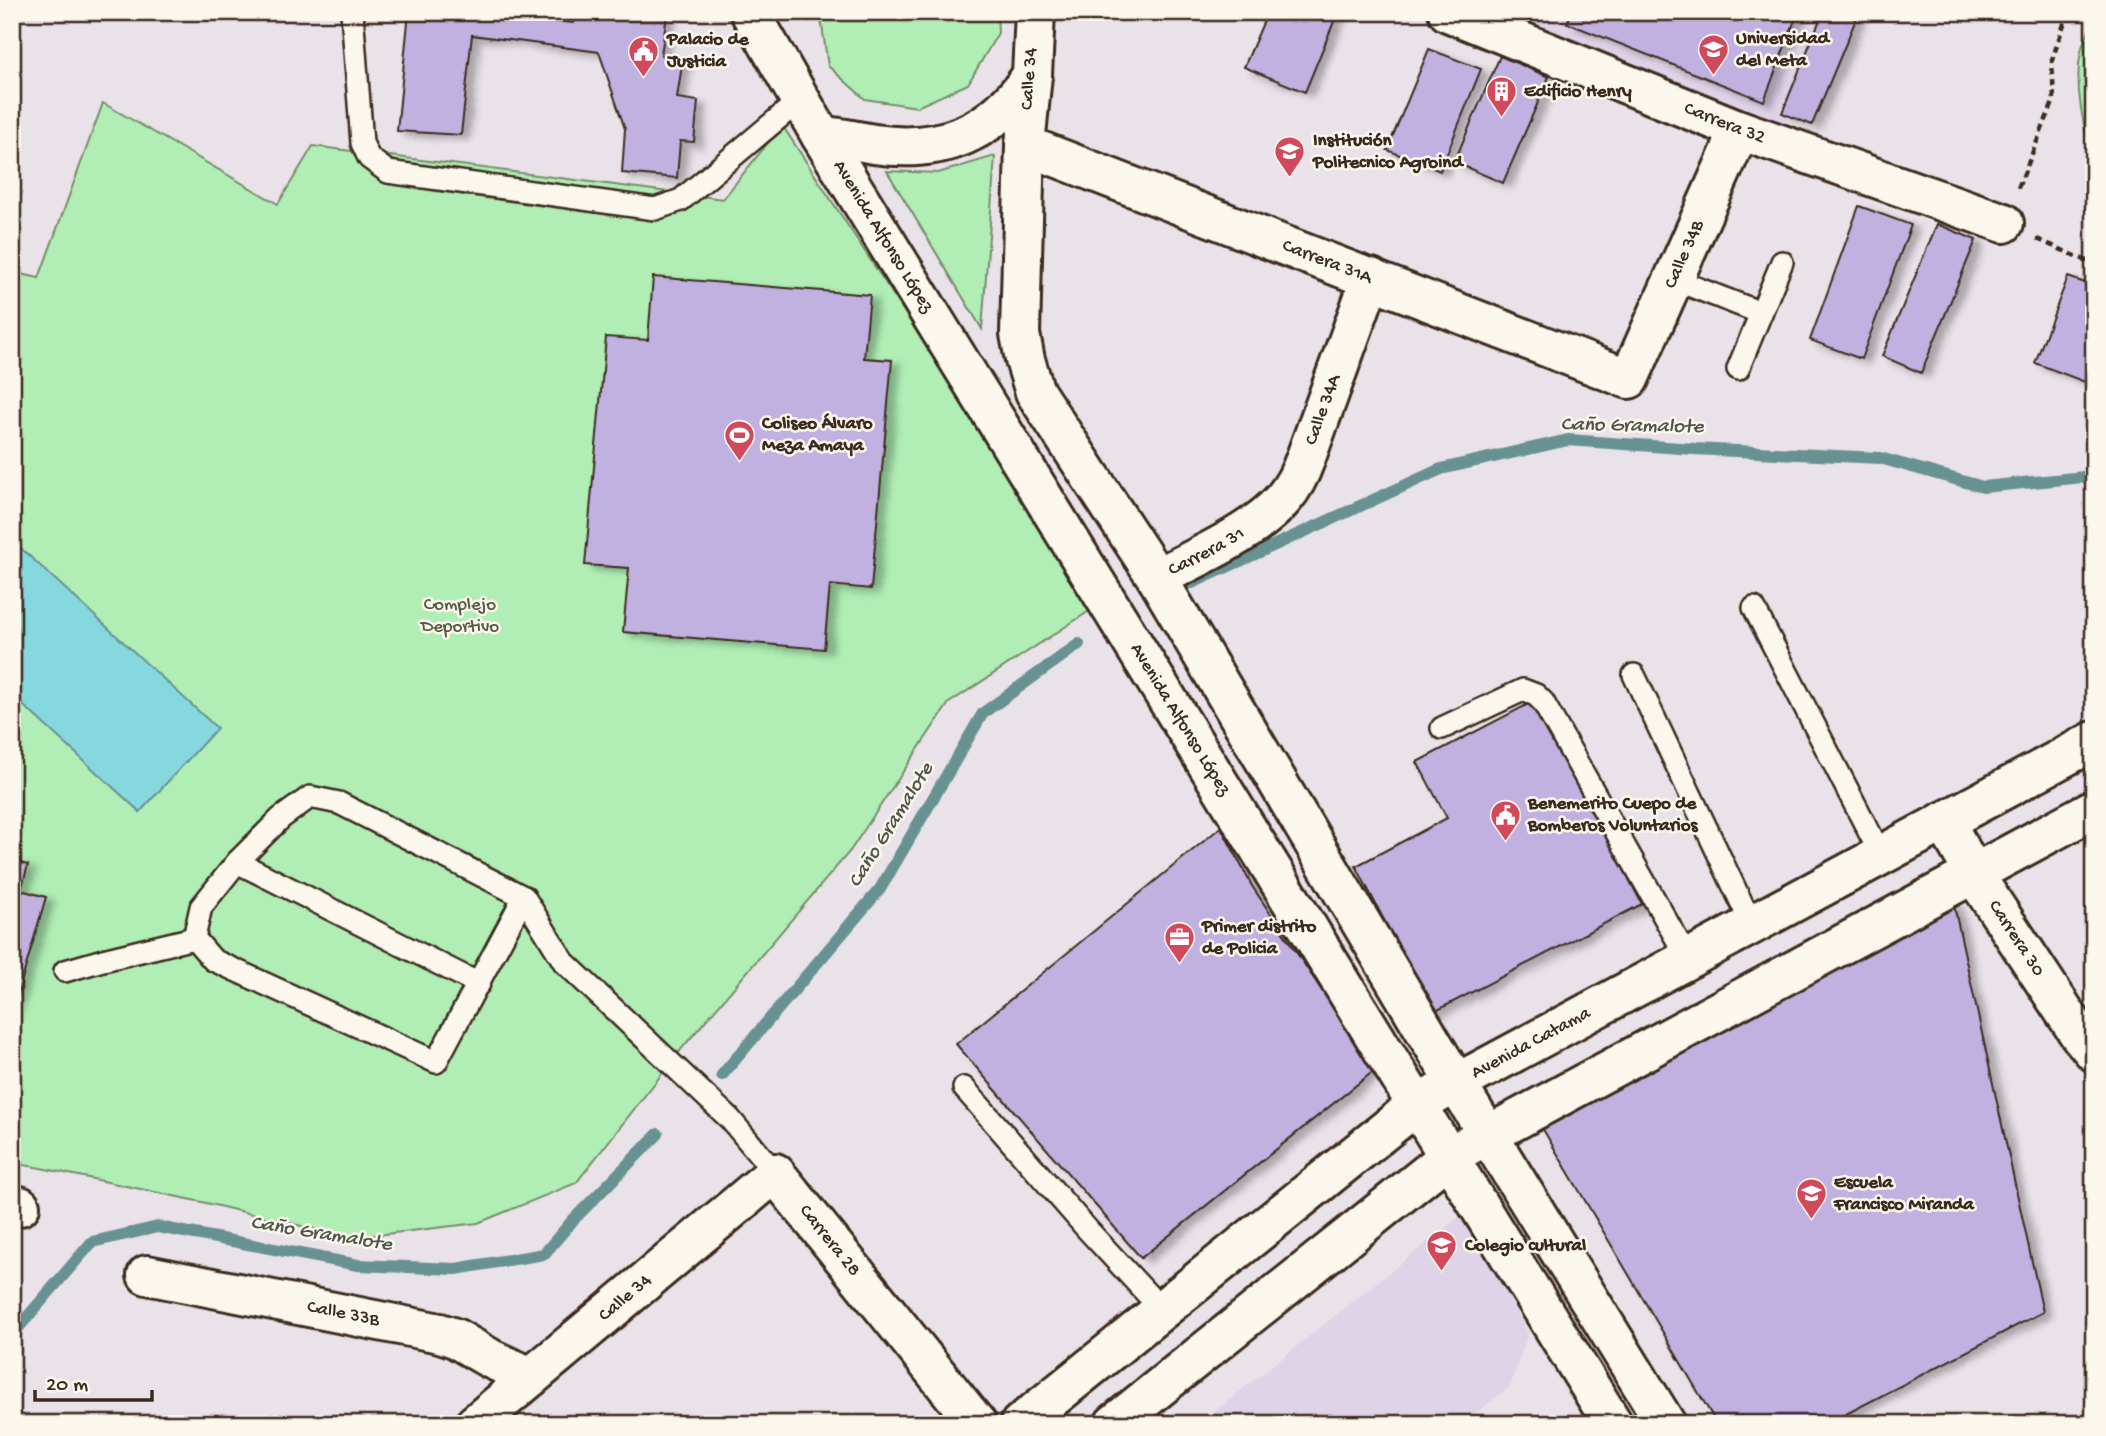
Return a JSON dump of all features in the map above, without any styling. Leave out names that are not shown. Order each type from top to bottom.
[{"type":"street","name":"Calle 34","points":[[1025,145],[1035,12]]},
{"type":"street","name":"Carrera 32","points":[[1448,12],[1511,24],[1740,130],[2004,223]]},
{"type":"street","name":"Avenida Alfonso López","points":[[761,20],[800,100],[821,136],[1613,1424]]},
{"type":"street","points":[[821,136],[898,146],[944,143],[986,125],[1019,94],[1032,75]]},
{"type":"street","name":"Calle 34B","points":[[1629,379],[1740,130]]},
{"type":"street","points":[[1025,145],[1020,334],[1035,392],[1157,578],[1456,1083],[1666,1424]]},
{"type":"street","name":"Carrera 31A","points":[[1025,145],[1629,379]]},
{"type":"street","name":"Calle 34A","points":[[1254,526],[1285,497],[1297,479],[1371,278]]},
{"type":"street","name":"Carrera 31","points":[[1157,578],[1254,526]]},
{"type":"street","name":"Avenida Catama","points":[[1020,1424],[1418,1104],[2094,741]]},
{"type":"street","points":[[1114,1424],[1450,1156],[2094,809]]},
{"type":"street","name":"Carrera 30","points":[[1944,821],[1973,873],[2089,1032]]},
{"type":"street","name":"Calle 34","points":[[475,1424],[775,1173]]},
{"type":"street","name":"Carrera 28","points":[[775,1173],[977,1424]]},
{"type":"street","name":"Calle 33B","points":[[147,1275],[440,1333],[531,1377]]},
{"type":"lane","points":[[352,12],[362,143],[369,158],[388,172],[655,209],[681,200],[800,100]]},
{"type":"lane","points":[[1738,369],[1782,262]]},
{"type":"lane","points":[[1673,279],[1761,313]]},
{"type":"lane","points":[[1754,608],[1881,855]]},
{"type":"lane","points":[[1634,675],[1752,925]]},
{"type":"lane","points":[[1442,727],[1523,690],[1536,695],[1688,959]]},
{"type":"lane","points":[[310,797],[339,803],[524,897],[480,984],[436,1062],[213,960],[194,938],[201,906],[237,862],[281,818],[310,797]]},
{"type":"lane","points":[[237,862],[480,984]]},
{"type":"lane","name":"Carrera 28","points":[[524,897],[564,962],[730,1119],[775,1173]]},
{"type":"lane","points":[[65,971],[194,938]]},
{"type":"lane","points":[[964,1088],[1162,1310]]},
{"type":"path","points":[[2068,12],[2052,60],[2054,100],[2004,223],[2094,264]]},
{"type":"shaded area","name":"Universidad del Meta","points":[[1466,12],[1832,12],[1776,142]]},
{"type":"shaded area","name":"Colegio cultural","points":[[1464,1213],[1528,1333],[1510,1387],[1461,1424],[1199,1424]]},
{"type":"green space","points":[[820,12],[997,12],[998,33],[968,84],[917,107],[865,99],[828,66]]},
{"type":"green space","points":[[2094,21],[2094,166],[2081,109],[2078,80],[2082,47]]},
{"type":"green space","name":"Complejo Deportivo","points":[[103,103],[278,204],[313,146],[723,199],[782,125],[1097,606],[949,703],[850,851],[684,1046],[576,1183],[478,1223],[351,1238],[202,1202],[12,1163],[12,272],[39,278]]},
{"type":"green space","points":[[995,156],[982,329],[887,171],[938,173]]},
{"type":"water","points":[[12,540],[217,728],[140,812],[12,695]]},
{"type":"building","name":"Palacio de Justicia","points":[[409,12],[526,12],[525,18],[573,23],[575,12],[650,12],[667,15],[661,55],[683,58],[677,98],[698,101],[694,142],[680,141],[677,178],[622,173],[625,129],[599,52],[472,35],[461,135],[397,131]]},
{"type":"building","points":[[1257,12],[1338,12],[1305,92],[1244,67],[1266,16]]},
{"type":"building","points":[[1572,12],[1798,12],[1764,101],[1567,23]]},
{"type":"building","points":[[1823,12],[1859,12],[1812,125],[1782,113]]},
{"type":"building","points":[[1429,49],[1481,69],[1440,171],[1387,150]]},
{"type":"building","name":"Edificio Henry","points":[[1500,56],[1549,77],[1503,183],[1454,162]]},
{"type":"building","points":[[1859,206],[1911,225],[1861,359],[1810,340]]},
{"type":"building","points":[[1937,224],[1976,240],[1921,373],[1882,356]]},
{"type":"building","name":"Coliseo Álvaro Meza Amaya","points":[[653,277],[870,295],[864,358],[892,360],[871,589],[830,585],[824,649],[623,632],[629,568],[585,565],[606,337],[648,340]]},
{"type":"building","points":[[2068,277],[2094,286],[2094,360],[2085,382],[2035,363]]},
{"type":"building","name":"Benemerito Cuepo de Bomberos Voluntarios","points":[[1536,700],[1642,904],[1432,1013],[1356,866],[1447,818],[1417,762]]},
{"type":"building","name":"Primer distrito de Policia","points":[[1221,827],[1252,886],[1375,1070],[1141,1258],[956,1044]]},
{"type":"building","points":[[12,861],[28,865],[21,890],[46,897],[12,1014]]},
{"type":"building","name":"Escuela Francisco Miranda","points":[[1953,901],[2043,1312],[1827,1424],[1717,1424],[1541,1126]]},
{"type":"waterway","name":"Caño Gramalote","points":[[1192,583],[1441,469],[1568,440],[1880,458],[1983,487],[2094,476]]},
{"type":"waterway","name":"Caño Gramalote","points":[[722,1075],[880,889],[983,713],[1079,644]]},
{"type":"waterway","name":"Caño Gramalote","points":[[12,1335],[92,1242],[158,1227],[358,1265],[456,1269],[544,1254],[573,1220],[658,1134]]},
{"type":"place","name":"Universidad del Meta","points":[[1713,77]]},
{"type":"place","name":"Palacio de Justicia","points":[[644,78]]},
{"type":"place","name":"Edificio Henry","points":[[1501,119]]},
{"type":"place","name":"Institución Politecnico Agroind","points":[[1290,179]]},
{"type":"place","name":"Coliseo Álvaro Meza Amaya","points":[[739,462]]},
{"type":"place","name":"Benemerito Cuepo de Bomberos Voluntarios","points":[[1505,842]]},
{"type":"place","name":"Primer distrito de Policia","points":[[1179,965]]},
{"type":"place","name":"Escuela Francisco Miranda","points":[[1811,1221]]},
{"type":"place","name":"Colegio cultural","points":[[1442,1273]]}]
